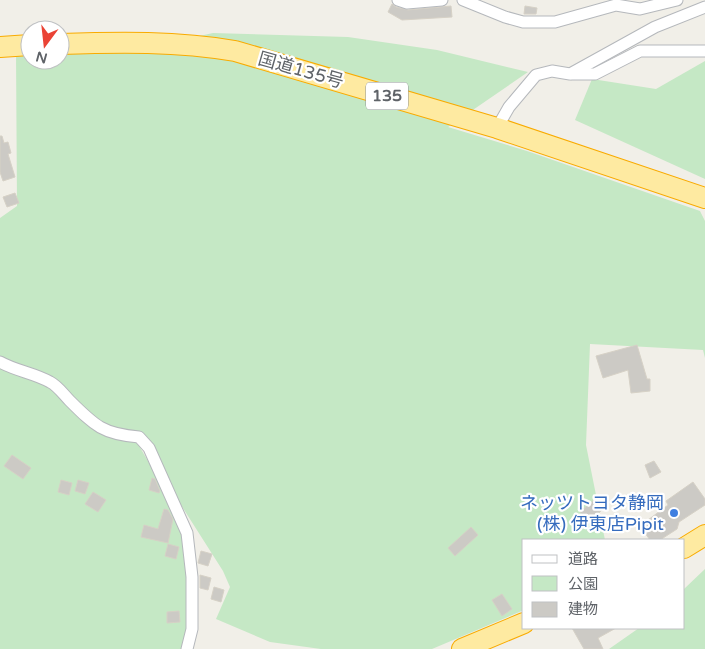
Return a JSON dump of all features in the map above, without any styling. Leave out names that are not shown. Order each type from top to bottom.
[{"type":"highway","name":"国道135号","points":[[70,44],[164,42],[236,51],[496,128],[705,198]]},
{"type":"highway","points":[[0,47],[20,46]]},
{"type":"highway","points":[[685,547],[705,535]]},
{"type":"highway","points":[[462,649],[522,624]]},
{"type":"street","points":[[398,0],[407,3],[442,0]]},
{"type":"street","points":[[463,0],[505,17],[524,22],[555,22],[616,5],[640,9],[677,0]]},
{"type":"street","points":[[570,74],[656,27],[705,7]]},
{"type":"street","points":[[496,128],[508,107],[536,75],[552,71],[570,74],[595,74],[640,51],[705,51]]},
{"type":"street","points":[[0,362],[31,372],[52,383],[88,419],[101,429],[124,436],[139,437],[149,448],[187,532],[192,577],[192,628],[187,649]]},
{"type":"green space","points":[[213,33],[348,37],[437,50],[528,72],[448,127],[527,151],[700,211],[705,221],[705,358],[703,350],[590,344],[586,445],[605,539],[522,539],[522,611],[432,649],[321,649],[270,642],[216,619],[230,587],[223,571],[160,472],[149,448],[138,444],[159,480],[180,528],[192,595],[191,649],[0,649],[0,218],[17,206],[16,53],[20,53],[20,70],[70,70],[70,52],[132,51]]},
{"type":"green space","points":[[705,61],[705,179],[575,120],[592,79],[656,89]]},
{"type":"green space","points":[[705,569],[705,649],[609,649],[638,629],[685,629],[685,588]]},
{"type":"building","points":[[392,4],[408,10],[451,6],[452,17],[402,20],[388,12]]},
{"type":"building","points":[[525,6],[537,8],[536,14],[524,14]]},
{"type":"building","points":[[0,136],[2,136],[4,143],[8,142],[11,153],[8,154],[15,177],[3,181],[0,172]]},
{"type":"building","points":[[15,193],[19,203],[7,207],[3,197]]},
{"type":"building","points":[[637,345],[647,379],[650,379],[650,391],[631,393],[628,370],[603,378],[596,356]]},
{"type":"building","points":[[12,455],[31,468],[23,479],[4,466]]},
{"type":"building","points":[[654,461],[661,472],[650,478],[645,465]]},
{"type":"building","points":[[152,478],[155,479],[160,491],[159,493],[149,490]]},
{"type":"building","points":[[61,480],[72,483],[69,495],[58,492]]},
{"type":"building","points":[[78,480],[89,483],[85,494],[75,491]]},
{"type":"building","name":"ネッツトヨタ静岡 (株) 伊東店Pipit","points":[[693,482],[705,499],[705,505],[679,522],[677,529],[662,539],[649,539],[640,526],[668,505],[666,501]]},
{"type":"building","points":[[93,492],[106,500],[98,512],[85,504]]},
{"type":"building","points":[[594,500],[602,510],[588,522],[580,512]]},
{"type":"building","points":[[164,509],[168,510],[173,519],[168,543],[141,537],[144,525],[158,529]]},
{"type":"building","points":[[471,527],[478,535],[455,556],[448,548]]},
{"type":"building","points":[[168,544],[179,547],[176,559],[165,556]]},
{"type":"building","points":[[201,551],[212,554],[208,566],[198,563]]},
{"type":"building","points":[[200,575],[211,578],[208,590],[200,588]]},
{"type":"building","points":[[214,587],[224,590],[221,602],[211,599]]},
{"type":"building","points":[[502,594],[512,609],[502,616],[492,600]]},
{"type":"building","points":[[179,611],[180,622],[167,623],[167,612]]},
{"type":"building","points":[[573,629],[614,629],[598,638],[603,649],[584,649]]},
{"type":"place","name":"ネッツトヨタ静岡 (株) 伊東店Pipit","points":[[674,513]]}]
